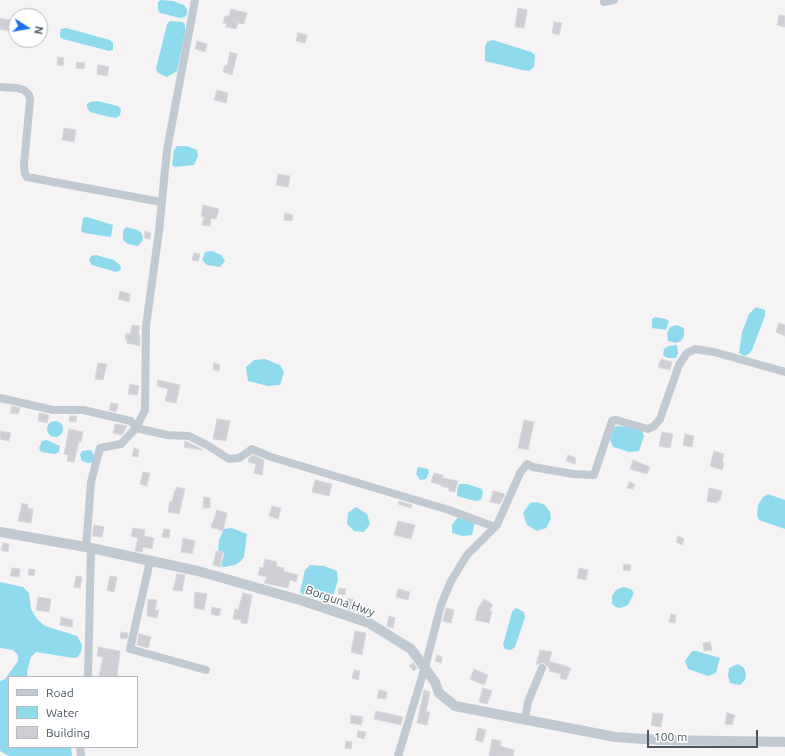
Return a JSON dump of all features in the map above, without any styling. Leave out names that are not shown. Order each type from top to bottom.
[{"type":"street","points":[[88,676],[88,548],[92,482],[100,448],[121,444],[136,428],[146,410],[146,326],[159,231],[167,150],[195,0]]},
{"type":"street","points":[[604,2],[614,0]]},
{"type":"street","points":[[0,87],[24,90],[29,95],[30,100],[24,165],[25,174],[27,177],[161,202]]},
{"type":"street","points":[[398,756],[425,667],[441,605],[451,581],[467,555],[495,527],[501,518],[520,473],[527,464],[533,468],[573,474],[594,474],[612,422],[616,420],[648,429],[654,426],[660,419],[679,365],[687,353],[695,349],[714,352],[785,372]]},
{"type":"street","points":[[0,398],[53,410],[83,410],[131,422],[136,428],[167,435],[189,436],[229,459],[239,458],[252,449],[449,510],[495,527]]},
{"type":"street","name":"Borguna Hwy","points":[[0,532],[88,548],[213,575],[300,600],[369,623],[411,649],[435,682],[438,693],[455,706],[615,737],[660,740],[785,742]]},
{"type":"street","points":[[150,561],[130,649],[206,670]]},
{"type":"street","points":[[525,719],[528,702],[542,668]]},
{"type":"water","points":[[161,0],[173,1],[184,5],[187,9],[187,14],[185,17],[180,18],[160,13],[158,10],[158,2]]},
{"type":"water","points":[[170,21],[183,22],[185,25],[185,32],[177,71],[167,77],[158,73],[156,69],[167,24]]},
{"type":"water","points":[[66,28],[110,40],[113,43],[113,50],[109,51],[63,39],[60,37],[61,29]]},
{"type":"water","points":[[493,40],[531,52],[535,55],[534,67],[529,71],[485,61],[485,47],[487,42]]},
{"type":"water","points":[[97,101],[118,106],[121,109],[120,115],[116,118],[90,112],[87,108],[87,104]]},
{"type":"water","points":[[177,146],[187,146],[197,150],[198,156],[194,165],[175,167],[172,165],[174,150]]},
{"type":"water","points":[[87,217],[113,225],[111,237],[84,233],[81,231],[83,218]]},
{"type":"water","points":[[126,227],[138,230],[142,234],[143,240],[138,246],[128,244],[123,240],[123,231]]},
{"type":"water","points":[[212,251],[221,255],[225,261],[220,267],[207,265],[202,260],[205,252]]},
{"type":"water","points":[[96,255],[114,260],[120,265],[121,270],[116,272],[92,265],[89,261],[91,256]]},
{"type":"water","points":[[756,307],[765,310],[765,316],[752,350],[749,354],[744,356],[739,353],[742,332],[749,314]]},
{"type":"water","points":[[655,317],[669,321],[666,330],[652,328],[652,319]]},
{"type":"water","points":[[677,325],[684,328],[684,336],[681,341],[676,343],[668,341],[667,333],[670,327]]},
{"type":"water","points":[[677,345],[678,353],[676,358],[667,358],[663,355],[664,349],[668,346]]},
{"type":"water","points":[[265,359],[280,365],[284,372],[280,385],[268,386],[248,381],[246,367],[254,360]]},
{"type":"water","points":[[55,421],[61,423],[63,429],[61,435],[55,437],[49,435],[47,429],[49,423]]},
{"type":"water","points":[[614,427],[639,428],[642,430],[644,436],[639,451],[629,452],[613,447],[610,440]]},
{"type":"water","points":[[47,440],[60,446],[59,452],[55,454],[41,452],[39,448],[42,441]]},
{"type":"water","points":[[91,450],[94,455],[93,462],[88,463],[82,461],[80,455],[82,451]]},
{"type":"water","points":[[418,467],[428,469],[429,473],[426,479],[420,480],[416,474]]},
{"type":"water","points":[[459,484],[467,484],[482,489],[483,493],[481,500],[475,501],[457,496]]},
{"type":"water","points":[[768,494],[785,500],[785,529],[759,520],[757,515],[758,505],[763,497]]},
{"type":"water","points":[[537,502],[545,505],[550,512],[551,519],[546,528],[537,531],[527,525],[523,513],[530,503]]},
{"type":"water","points":[[356,507],[367,514],[370,524],[364,532],[354,531],[347,524],[348,513]]},
{"type":"water","points":[[458,517],[475,522],[472,535],[463,536],[452,533],[452,525]]},
{"type":"water","points":[[232,528],[247,534],[244,557],[235,565],[224,567],[221,566],[224,554],[218,550],[219,540],[224,529]]},
{"type":"water","points":[[310,565],[324,566],[337,571],[338,580],[332,600],[329,602],[302,594],[300,592],[305,570]]},
{"type":"water","points":[[0,582],[23,587],[29,593],[31,609],[37,619],[45,626],[77,636],[82,645],[81,652],[78,657],[73,658],[36,652],[31,657],[27,672],[28,676],[8,676],[8,748],[71,748],[72,756],[9,756],[0,751],[0,681],[5,679],[18,661],[18,655],[13,650],[0,648]]},
{"type":"water","points":[[623,587],[631,589],[634,593],[628,605],[620,608],[612,604],[612,596],[616,590]]},
{"type":"water","points":[[516,608],[524,612],[525,617],[515,647],[511,650],[505,649],[503,645],[512,612]]},
{"type":"water","points":[[692,651],[720,658],[716,673],[708,676],[688,669],[685,661]]},
{"type":"water","points":[[738,664],[744,668],[746,674],[745,680],[740,685],[730,683],[728,675],[729,668]]},
{"type":"building","points":[[518,8],[527,10],[524,28],[515,27]]},
{"type":"building","points":[[231,9],[247,13],[244,24],[238,23],[236,29],[226,27],[227,23],[223,23],[225,16],[229,16]]},
{"type":"building","points":[[779,15],[785,16],[785,27],[777,25]]},
{"type":"building","points":[[0,18],[8,20],[8,31],[0,29]]},
{"type":"building","points":[[554,22],[562,23],[559,35],[552,33]]},
{"type":"building","points":[[298,33],[307,35],[305,43],[296,41]]},
{"type":"building","points":[[197,41],[207,44],[205,52],[195,49]]},
{"type":"building","points":[[230,52],[237,54],[232,75],[223,72],[225,65],[227,66]]},
{"type":"building","points":[[58,57],[64,58],[63,66],[57,65]]},
{"type":"building","points":[[77,62],[85,63],[84,69],[76,68]]},
{"type":"building","points":[[98,65],[109,67],[107,76],[97,74]]},
{"type":"building","points":[[217,90],[228,93],[226,103],[214,100]]},
{"type":"building","points":[[64,128],[76,130],[74,142],[62,140]]},
{"type":"building","points":[[278,174],[290,176],[288,187],[276,185]]},
{"type":"building","points":[[203,205],[219,209],[216,219],[211,218],[210,226],[202,225],[204,217],[201,216]]},
{"type":"building","points":[[285,213],[293,215],[292,221],[284,220]]},
{"type":"building","points":[[145,231],[151,233],[150,239],[144,238]]},
{"type":"building","points":[[194,253],[200,254],[198,261],[192,260]]},
{"type":"building","points":[[120,291],[130,294],[129,302],[118,299]]},
{"type":"building","points":[[779,323],[785,325],[785,336],[776,332]]},
{"type":"building","points":[[132,325],[140,326],[138,334],[140,335],[140,346],[127,343],[127,340],[125,339],[126,333],[130,334]]},
{"type":"building","points":[[661,359],[672,362],[670,370],[658,367]]},
{"type":"building","points":[[98,363],[107,364],[103,380],[95,379]]},
{"type":"building","points":[[214,363],[220,365],[219,371],[213,370]]},
{"type":"building","points":[[158,380],[180,385],[176,403],[165,401],[168,389],[157,386]]},
{"type":"building","points":[[130,384],[139,386],[137,395],[128,394]]},
{"type":"building","points":[[111,403],[118,404],[116,412],[109,410]]},
{"type":"building","points":[[12,406],[20,408],[18,414],[10,413]]},
{"type":"building","points":[[39,413],[49,415],[47,423],[38,421]]},
{"type":"building","points":[[70,416],[77,416],[76,422],[69,421]]},
{"type":"building","points":[[217,419],[230,421],[226,441],[213,439]]},
{"type":"building","points":[[524,420],[534,422],[528,450],[518,448]]},
{"type":"building","points":[[115,424],[127,426],[122,435],[113,433]]},
{"type":"building","points":[[69,429],[83,432],[81,442],[79,441],[74,462],[67,461],[68,455],[64,454]]},
{"type":"building","points":[[1,431],[11,433],[9,441],[0,439]]},
{"type":"building","points":[[662,432],[673,434],[670,448],[659,446]]},
{"type":"building","points":[[685,434],[694,436],[692,447],[683,445]]},
{"type":"building","points":[[185,441],[202,449],[202,450],[184,447]]},
{"type":"building","points":[[134,448],[139,450],[138,457],[132,456]]},
{"type":"building","points":[[714,451],[724,454],[722,470],[710,466]]},
{"type":"building","points":[[253,455],[264,460],[262,475],[254,473],[256,464],[248,462],[249,458]]},
{"type":"building","points":[[568,455],[576,458],[575,464],[566,461]]},
{"type":"building","points":[[633,460],[650,467],[647,474],[630,469]]},
{"type":"building","points":[[143,472],[150,473],[147,486],[140,484]]},
{"type":"building","points":[[434,473],[443,475],[443,478],[458,481],[455,492],[449,491],[449,488],[431,482]]},
{"type":"building","points":[[315,480],[332,484],[329,496],[312,492]]},
{"type":"building","points":[[629,482],[635,484],[633,489],[627,488]]},
{"type":"building","points":[[177,487],[185,489],[179,514],[168,512],[170,501],[172,502]]},
{"type":"building","points":[[709,488],[722,491],[720,501],[718,500],[717,503],[707,501]]},
{"type":"building","points":[[493,491],[505,494],[500,504],[490,502]]},
{"type":"building","points":[[204,497],[210,498],[210,508],[203,508]]},
{"type":"building","points":[[399,501],[412,505],[411,508],[398,504]]},
{"type":"building","points":[[22,503],[28,505],[28,508],[33,509],[31,523],[18,521]]},
{"type":"building","points":[[272,506],[281,508],[278,519],[269,516]]},
{"type":"building","points":[[217,510],[227,513],[223,531],[211,527]]},
{"type":"building","points":[[398,521],[415,525],[411,539],[394,535]]},
{"type":"building","points":[[94,525],[104,527],[102,537],[92,536]]},
{"type":"building","points":[[133,528],[145,530],[144,536],[154,538],[152,549],[143,547],[142,552],[135,551],[138,538],[131,536]]},
{"type":"building","points":[[164,529],[170,530],[169,538],[162,537]]},
{"type":"building","points":[[678,536],[684,539],[682,545],[676,542]]},
{"type":"building","points":[[183,538],[195,541],[192,554],[181,552]]},
{"type":"building","points":[[3,543],[9,544],[8,552],[1,550]]},
{"type":"building","points":[[216,551],[223,552],[220,567],[213,565]]},
{"type":"building","points":[[265,559],[277,562],[276,566],[284,568],[283,571],[298,575],[296,582],[290,580],[288,588],[264,583],[267,577],[258,575],[260,567],[263,568]]},
{"type":"building","points":[[624,564],[631,565],[630,571],[623,570]]},
{"type":"building","points":[[12,568],[20,569],[19,577],[10,576]]},
{"type":"building","points":[[579,568],[588,570],[586,580],[577,578]]},
{"type":"building","points":[[29,569],[35,570],[34,576],[28,575]]},
{"type":"building","points":[[177,574],[185,575],[182,591],[173,590]]},
{"type":"building","points":[[76,576],[82,577],[80,588],[74,587]]},
{"type":"building","points":[[110,576],[117,577],[114,592],[107,590]]},
{"type":"building","points":[[339,588],[346,589],[345,595],[338,594]]},
{"type":"building","points":[[398,589],[410,592],[408,600],[396,597]]},
{"type":"building","points":[[195,592],[207,594],[204,610],[194,608]]},
{"type":"building","points":[[243,593],[252,595],[247,624],[241,623],[241,620],[233,619],[235,609],[238,610]]},
{"type":"building","points":[[38,597],[51,599],[49,612],[36,610]]},
{"type":"building","points":[[348,598],[354,600],[353,603],[373,610],[370,617],[344,608]]},
{"type":"building","points":[[148,599],[157,600],[155,610],[159,610],[157,618],[147,616]]},
{"type":"building","points":[[484,599],[493,605],[489,611],[492,611],[489,623],[475,620],[478,608]]},
{"type":"building","points":[[212,607],[221,609],[219,616],[211,614]]},
{"type":"building","points":[[446,608],[454,610],[451,623],[443,621]]},
{"type":"building","points":[[671,614],[676,615],[675,623],[669,622]]},
{"type":"building","points":[[389,616],[395,618],[393,628],[387,626]]},
{"type":"building","points":[[61,617],[73,620],[72,627],[60,625]]},
{"type":"building","points":[[355,631],[366,633],[362,655],[351,652]]},
{"type":"building","points":[[121,632],[128,633],[127,639],[120,638]]},
{"type":"building","points":[[139,634],[151,637],[148,648],[137,645]]},
{"type":"building","points":[[710,642],[712,650],[704,651],[703,643]]},
{"type":"building","points":[[98,647],[120,651],[117,676],[99,676],[103,657],[97,656]]},
{"type":"building","points":[[540,650],[552,652],[549,661],[571,668],[566,680],[560,678],[561,674],[549,671],[550,669],[544,663],[536,665]]},
{"type":"building","points":[[437,655],[442,657],[441,663],[435,661]]},
{"type":"building","points":[[413,663],[417,668],[414,671],[409,666]]},
{"type":"building","points":[[474,669],[488,675],[484,685],[470,679]]},
{"type":"building","points":[[354,670],[360,671],[358,680],[352,678]]},
{"type":"building","points":[[483,688],[492,691],[487,704],[479,702]]},
{"type":"building","points":[[379,690],[387,692],[386,699],[377,698]]},
{"type":"building","points":[[424,690],[430,692],[426,712],[430,712],[427,725],[417,723]]},
{"type":"building","points":[[376,711],[403,717],[401,725],[374,719]]},
{"type":"building","points":[[653,713],[663,714],[661,727],[651,725]]},
{"type":"building","points":[[727,713],[735,715],[732,725],[725,724]]},
{"type":"building","points":[[351,715],[363,717],[361,725],[350,723]]},
{"type":"building","points":[[478,728],[486,730],[483,742],[475,740]]},
{"type":"building","points":[[358,731],[366,732],[364,739],[357,737]]},
{"type":"building","points":[[492,739],[501,741],[500,746],[514,750],[513,756],[489,756]]},
{"type":"building","points":[[346,741],[352,742],[351,749],[345,748]]}]
